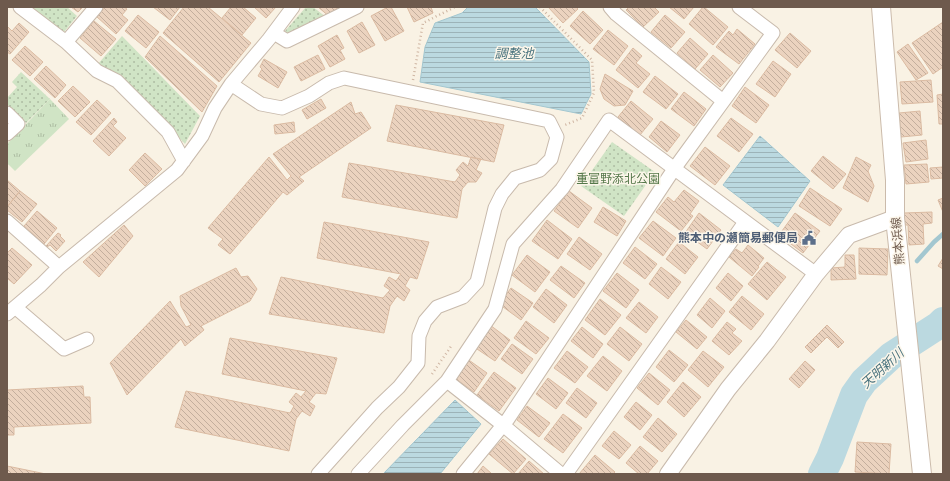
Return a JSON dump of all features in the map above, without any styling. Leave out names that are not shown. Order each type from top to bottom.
[{"type":"main road","name":"熊本浜線","points":[[881,7],[895,180],[895,218],[922,474]]},
{"type":"street","points":[[20,7],[66,42],[97,71],[117,81],[168,132],[184,161]]},
{"type":"street","points":[[66,42],[96,7]]},
{"type":"street","points":[[87,339],[64,349],[11,310],[41,285],[59,267],[177,170],[202,136],[215,108],[231,84],[274,33],[292,7]]},
{"type":"street","points":[[274,33],[287,41],[357,7]]},
{"type":"street","points":[[610,7],[616,14],[723,102]]},
{"type":"street","points":[[463,474],[508,419],[674,169],[773,33],[739,7]]},
{"type":"street","points":[[231,84],[261,104],[282,108],[309,96],[329,83],[344,78],[549,121],[557,137],[551,159],[540,170],[515,178],[502,194],[495,208],[477,282],[464,297],[437,307],[425,321],[419,336],[418,363],[399,387],[377,408],[318,474]]},
{"type":"street","points":[[7,113],[18,124],[7,134]]},
{"type":"street","points":[[358,474],[403,425],[447,381],[495,309],[513,244],[562,189],[609,120],[816,274]]},
{"type":"street","points":[[668,474],[728,389],[767,341],[816,274],[849,236],[895,218]]},
{"type":"street","points":[[7,221],[59,267]]},
{"type":"street","points":[[566,474],[745,222]]},
{"type":"street","points":[[447,381],[503,425],[561,474]]},
{"type":"path","points":[[411,92],[423,23],[455,7]]},
{"type":"path","points":[[540,7],[592,60],[594,93],[582,118],[553,130]]},
{"type":"green space","points":[[32,7],[67,7],[77,16],[64,32],[39,14]]},
{"type":"green space","points":[[306,7],[313,7],[326,17],[289,35],[285,31]]},
{"type":"green space","points":[[122,36],[200,116],[185,144],[119,74],[110,73],[98,64]]},
{"type":"green space","points":[[21,72],[50,99],[26,123],[7,104],[7,98],[17,87],[12,82]]},
{"type":"green space","points":[[50,99],[69,119],[15,171],[7,163],[7,144]]},
{"type":"green space","name":"重富野添北公園","points":[[612,142],[655,172],[624,216],[581,186]]},
{"type":"water","name":"調整池","points":[[468,7],[535,7],[589,62],[591,94],[581,114],[420,82],[425,47],[435,23],[462,13]]},
{"type":"water","points":[[760,136],[810,181],[778,227],[723,185]]},
{"type":"water","points":[[455,400],[481,424],[440,474],[383,474]]},
{"type":"building","points":[[71,7],[83,7],[78,12]]},
{"type":"building","points":[[105,7],[124,7],[127,9],[122,15],[128,20],[116,34],[97,17]]},
{"type":"building","points":[[153,7],[180,7],[170,20]]},
{"type":"building","points":[[184,7],[208,7],[251,43],[219,82],[163,33]]},
{"type":"building","points":[[231,7],[243,7],[256,18],[242,35],[222,18]]},
{"type":"building","points":[[254,7],[276,7],[266,18]]},
{"type":"building","points":[[318,7],[338,7],[330,17]]},
{"type":"building","points":[[388,7],[391,7],[404,31],[385,41],[371,16]]},
{"type":"building","points":[[407,7],[431,7],[433,13],[414,22]]},
{"type":"building","points":[[548,7],[576,7],[578,9],[563,23]]},
{"type":"building","points":[[629,7],[654,7],[659,12],[643,27],[626,10]]},
{"type":"building","points":[[669,7],[694,7],[684,19]]},
{"type":"building","points":[[703,7],[728,27],[713,45],[689,24]]},
{"type":"building","points":[[583,11],[603,30],[590,44],[570,26]]},
{"type":"building","points":[[138,15],[159,32],[146,48],[125,31]]},
{"type":"building","points":[[665,15],[685,32],[671,48],[651,32]]},
{"type":"building","points":[[94,21],[116,39],[101,56],[80,38]]},
{"type":"building","points":[[362,22],[375,45],[359,53],[347,31]]},
{"type":"building","points":[[943,22],[943,67],[933,74],[912,43]]},
{"type":"building","points":[[19,23],[29,32],[10,54],[7,52],[7,26],[12,31]]},
{"type":"building","points":[[737,29],[755,44],[739,64],[716,47],[729,31],[733,35]]},
{"type":"building","points":[[608,30],[628,46],[614,65],[593,49]]},
{"type":"building","points":[[790,33],[811,51],[797,68],[775,50]]},
{"type":"building","points":[[337,35],[344,48],[340,50],[345,59],[330,67],[318,46]]},
{"type":"building","points":[[160,36],[217,86],[202,112],[145,57]]},
{"type":"building","points":[[690,38],[708,54],[695,69],[677,53]]},
{"type":"building","points":[[908,44],[928,73],[916,80],[897,52]]},
{"type":"building","points":[[25,46],[43,62],[30,76],[12,60]]},
{"type":"building","points":[[633,48],[642,56],[636,63],[650,74],[638,88],[616,70]]},
{"type":"building","points":[[318,55],[325,69],[301,81],[294,67]]},
{"type":"building","points":[[713,55],[733,73],[720,87],[700,70]]},
{"type":"building","points":[[264,59],[287,72],[278,88],[258,76],[262,69],[260,67]]},
{"type":"building","points":[[773,61],[791,74],[775,97],[756,84]]},
{"type":"building","points":[[46,66],[66,85],[55,98],[34,79]]},
{"type":"building","points":[[605,74],[633,91],[625,105],[614,106],[604,99],[600,89]]},
{"type":"building","points":[[655,76],[678,94],[666,109],[643,92]]},
{"type":"building","points":[[931,80],[933,102],[902,104],[900,82]]},
{"type":"building","points":[[73,86],[90,102],[75,117],[58,101]]},
{"type":"building","points":[[745,87],[769,105],[756,123],[732,106]]},
{"type":"building","points":[[684,92],[706,109],[694,126],[671,109]]},
{"type":"building","points":[[943,94],[943,124],[939,124],[937,95]]},
{"type":"building","points":[[321,99],[326,108],[307,119],[302,110]]},
{"type":"building","points":[[97,100],[111,113],[91,135],[76,122]]},
{"type":"building","points":[[631,101],[653,119],[640,135],[618,117]]},
{"type":"building","points":[[351,102],[355,114],[361,112],[371,128],[299,177],[304,181],[287,195],[283,192],[230,254],[218,245],[223,239],[208,228],[269,157],[287,180],[291,176],[273,154]]},
{"type":"building","points":[[396,105],[504,125],[494,162],[387,141]]},
{"type":"building","points":[[920,111],[922,135],[901,137],[899,113]]},
{"type":"building","points":[[114,118],[117,122],[113,126],[126,138],[109,156],[93,141]]},
{"type":"building","points":[[731,118],[753,134],[739,152],[717,136]]},
{"type":"building","points":[[661,121],[680,135],[667,152],[649,137]]},
{"type":"building","points":[[294,122],[295,132],[275,134],[274,125]]},
{"type":"building","points":[[926,140],[928,159],[906,162],[903,143]]},
{"type":"building","points":[[705,147],[730,166],[715,185],[690,166]]},
{"type":"building","points":[[145,153],[162,169],[145,186],[129,170]]},
{"type":"building","points":[[823,156],[846,174],[833,189],[811,171]]},
{"type":"building","points":[[471,157],[481,159],[476,170],[482,173],[476,182],[468,182],[462,189],[457,218],[342,197],[349,163],[455,182],[460,175],[456,170],[463,162],[468,166]]},
{"type":"building","points":[[856,157],[871,165],[868,171],[874,186],[868,202],[843,188]]},
{"type":"building","points":[[927,164],[929,182],[906,184],[904,165]]},
{"type":"building","points":[[943,167],[943,178],[931,179],[930,168]]},
{"type":"building","points":[[7,180],[20,191],[7,207]]},
{"type":"building","points":[[810,188],[842,209],[830,226],[799,206]]},
{"type":"building","points":[[684,190],[699,201],[690,214],[693,216],[681,231],[656,212],[668,197],[674,202]]},
{"type":"building","points":[[20,191],[37,204],[22,222],[7,210],[7,207]]},
{"type":"building","points":[[569,191],[592,208],[578,228],[554,211]]},
{"type":"building","points":[[943,198],[943,212],[938,200]]},
{"type":"building","points":[[603,207],[626,221],[617,236],[594,222]]},
{"type":"building","points":[[37,211],[57,228],[44,244],[24,226]]},
{"type":"building","points":[[932,212],[932,223],[923,224],[924,244],[909,245],[908,225],[905,225],[904,213]]},
{"type":"building","points":[[699,213],[721,230],[707,249],[685,233]]},
{"type":"building","points":[[795,213],[820,231],[803,253],[779,235]]},
{"type":"building","points":[[547,220],[572,239],[558,259],[532,241]]},
{"type":"building","points":[[653,221],[676,238],[663,256],[639,238]]},
{"type":"building","points":[[324,222],[429,242],[417,279],[410,277],[405,286],[410,290],[404,301],[397,296],[390,306],[384,333],[269,314],[281,277],[383,298],[390,290],[384,286],[389,277],[396,281],[401,274],[317,258]]},
{"type":"building","points":[[124,225],[133,236],[99,277],[83,262]]},
{"type":"building","points":[[58,233],[65,241],[56,251],[50,245],[47,247],[46,246]]},
{"type":"building","points":[[579,237],[602,254],[590,270],[567,254]]},
{"type":"building","points":[[679,242],[698,257],[685,274],[666,259]]},
{"type":"building","points":[[748,245],[764,258],[752,276],[729,257],[736,249],[742,253]]},
{"type":"building","points":[[635,247],[657,264],[645,279],[623,263]]},
{"type":"building","points":[[12,248],[32,265],[14,284],[7,278],[7,253]]},
{"type":"building","points":[[859,248],[888,249],[887,275],[859,274]]},
{"type":"building","points":[[527,255],[550,272],[535,292],[512,275]]},
{"type":"building","points":[[845,255],[854,255],[856,279],[831,280],[831,268],[845,267]]},
{"type":"building","points":[[943,258],[943,269],[938,266]]},
{"type":"building","points":[[767,262],[786,277],[767,300],[748,284]]},
{"type":"building","points":[[561,266],[585,283],[574,298],[550,280]]},
{"type":"building","points":[[661,267],[681,282],[668,299],[649,284]]},
{"type":"building","points":[[236,268],[241,277],[248,276],[257,289],[250,301],[201,326],[204,330],[185,346],[181,339],[127,395],[110,363],[170,301],[186,327],[191,325],[181,306],[180,296]]},
{"type":"building","points":[[617,273],[639,290],[626,308],[603,291]]},
{"type":"building","points":[[728,273],[743,286],[731,301],[716,288]]},
{"type":"building","points":[[511,288],[533,303],[521,320],[499,304]]},
{"type":"building","points":[[546,289],[567,305],[554,323],[533,307]]},
{"type":"building","points":[[742,296],[764,314],[751,330],[729,312]]},
{"type":"building","points":[[710,298],[725,311],[712,328],[697,315]]},
{"type":"building","points":[[600,299],[621,315],[605,335],[585,320]]},
{"type":"building","points":[[639,302],[658,317],[646,333],[626,318]]},
{"type":"building","points":[[686,320],[707,337],[697,349],[676,332]]},
{"type":"building","points":[[526,321],[549,338],[536,354],[514,338]]},
{"type":"building","points":[[727,322],[736,329],[732,333],[742,341],[729,355],[712,341]]},
{"type":"building","points":[[490,325],[510,340],[495,361],[474,347]]},
{"type":"building","points":[[827,325],[844,342],[838,348],[827,337],[811,353],[805,347]]},
{"type":"building","points":[[582,327],[603,344],[593,358],[571,341]]},
{"type":"building","points":[[620,327],[642,344],[629,361],[607,344]]},
{"type":"building","points":[[230,338],[337,358],[326,394],[316,393],[309,402],[315,406],[310,416],[302,411],[296,419],[289,451],[175,427],[186,391],[290,413],[294,406],[289,402],[296,393],[301,397],[306,391],[222,374]]},
{"type":"building","points":[[512,344],[533,359],[522,374],[501,359]]},
{"type":"building","points":[[669,350],[688,365],[674,382],[656,367]]},
{"type":"building","points":[[567,351],[588,367],[575,383],[554,368]]},
{"type":"building","points":[[703,351],[724,367],[708,387],[688,370]]},
{"type":"building","points":[[603,356],[622,371],[607,391],[587,376]]},
{"type":"building","points":[[466,358],[487,373],[474,392],[453,377]]},
{"type":"building","points":[[805,361],[815,370],[799,388],[789,379]]},
{"type":"building","points":[[494,372],[516,388],[499,411],[477,395]]},
{"type":"building","points":[[649,373],[670,390],[658,405],[637,388]]},
{"type":"building","points":[[548,378],[568,393],[556,409],[536,394]]},
{"type":"building","points":[[683,382],[701,397],[684,417],[667,402]]},
{"type":"building","points":[[83,386],[84,397],[90,397],[91,423],[14,427],[14,435],[7,435],[7,390]]},
{"type":"building","points":[[577,388],[597,403],[586,418],[566,403]]},
{"type":"building","points":[[636,402],[652,415],[640,430],[624,417]]},
{"type":"building","points":[[527,406],[550,423],[539,437],[517,420]]},
{"type":"building","points":[[563,414],[582,428],[563,453],[544,439]]},
{"type":"building","points":[[658,418],[677,434],[662,452],[643,437]]},
{"type":"building","points":[[614,431],[631,445],[619,459],[602,446]]},
{"type":"building","points":[[503,439],[526,459],[513,474],[489,454]]},
{"type":"building","points":[[857,442],[891,444],[889,474],[855,472]]},
{"type":"building","points":[[640,446],[658,461],[647,474],[639,474],[626,463]]},
{"type":"building","points":[[595,455],[615,472],[613,474],[579,474]]},
{"type":"building","points":[[529,461],[544,474],[518,474]]},
{"type":"building","points":[[7,466],[46,474],[7,474]]},
{"type":"building","points":[[483,466],[492,474],[477,474]]},
{"type":"waterway","points":[[917,261],[943,234]]},
{"type":"waterway","name":"天明新川","points":[[822,474],[830,458],[854,395],[864,381],[891,356],[943,321]]},
{"type":"place","name":"熊本中の瀬簡易郵便局","points":[[809,238]]}]
